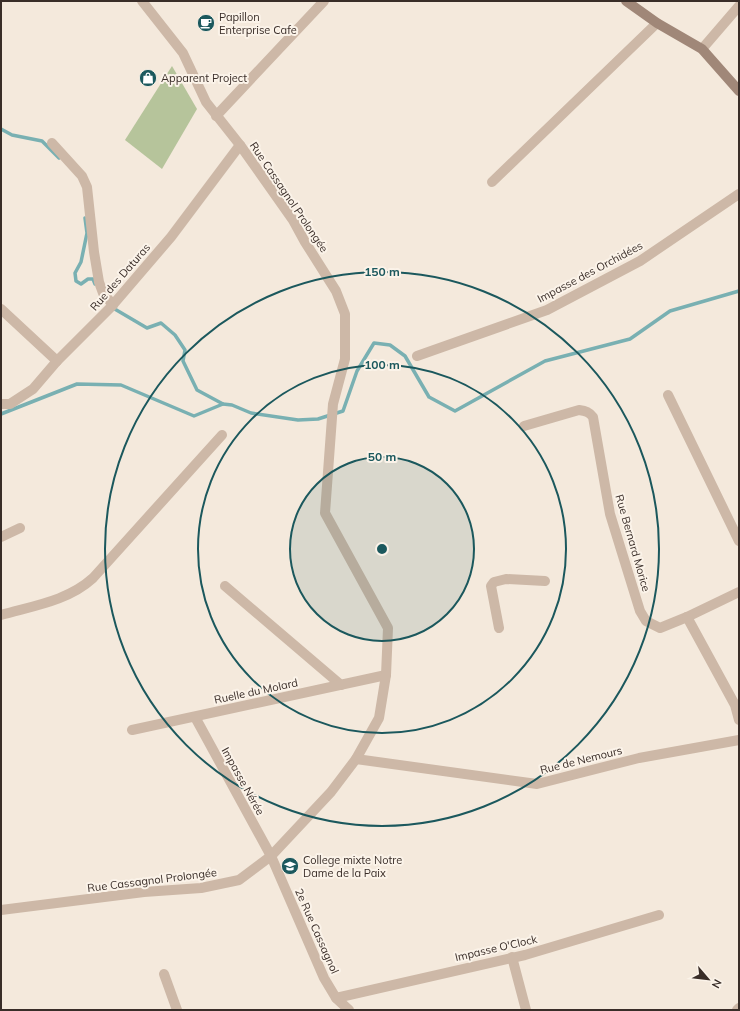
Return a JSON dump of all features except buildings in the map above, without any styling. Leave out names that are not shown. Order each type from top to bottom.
[{"type":"street","name":"Rue Cassagnol Prolongée","points":[[1,910],[144,892],[201,888],[239,880],[271,856],[331,792],[356,759],[379,718],[386,675],[388,628],[325,513],[333,404],[345,359],[345,314],[336,291],[293,220],[240,145],[206,102],[183,53],[142,1]]},
{"type":"street","points":[[216,116],[324,1]]},
{"type":"street","points":[[629,2],[657,24],[702,48],[739,92]]},
{"type":"street","points":[[702,48],[739,6]]},
{"type":"street","points":[[492,182],[657,24]]},
{"type":"street","points":[[52,143],[85,181],[99,282],[103,293],[113,305]]},
{"type":"street","name":"Rue des Daturas","points":[[1,404],[10,404],[33,389],[57,361],[113,305],[171,237],[240,145]]},
{"type":"street","name":"Impasse des Orchidées","points":[[417,356],[547,310],[640,261],[739,194]]},
{"type":"street","points":[[1,309],[57,361]]},
{"type":"street","points":[[668,395],[739,540]]},
{"type":"street","name":"Rue Bernard Morice","points":[[524,426],[579,410],[584,410],[593,418],[610,514],[640,611],[646,621],[660,628],[739,592]]},
{"type":"street","points":[[1,615],[66,596],[83,587],[93,578],[222,435]]},
{"type":"street","points":[[1,537],[20,528]]},
{"type":"street","points":[[499,628],[491,586],[494,582],[506,578],[545,581]]},
{"type":"street","points":[[225,586],[341,685]]},
{"type":"street","points":[[687,617],[735,705],[739,720]]},
{"type":"street","name":"Ruelle du Molard","points":[[132,730],[386,675]]},
{"type":"street","name":"Impasse Nérée","points":[[195,717],[271,856]]},
{"type":"street","name":"Rue de Nemours","points":[[356,759],[538,784],[639,758],[739,740]]},
{"type":"street","name":"2e Rue Cassagnol","points":[[271,856],[324,978],[336,998],[349,1010]]},
{"type":"street","name":"Impasse O'Clock","points":[[336,998],[524,955],[660,915]]},
{"type":"street","points":[[512,957],[526,1010]]},
{"type":"street","points":[[164,974],[177,1010]]},
{"type":"green space","points":[[172,66],[197,109],[162,169],[125,140]]},
{"type":"waterway","points":[[1,129],[12,135],[42,141],[59,158]]},
{"type":"waterway","points":[[85,218],[87,233],[81,262],[75,273],[76,281],[81,284],[88,279],[93,279],[95,284]]},
{"type":"waterway","points":[[113,308],[147,328],[161,323],[175,335],[185,350],[183,361],[197,390],[223,404],[232,405],[251,413],[298,420],[318,419],[343,411],[357,371],[374,343],[390,345],[405,356],[429,397],[455,411],[545,361],[630,339],[670,311],[739,291]]},
{"type":"waterway","points":[[1,414],[77,384],[121,385],[194,416],[223,404]]},
{"type":"place","name":"Papillon Enterprise Cafe","points":[[206,23]]},
{"type":"place","name":"Apparent Project","points":[[148,78]]},
{"type":"place","name":"College mixte Notre Dame de la Paix","points":[[290,866]]}]
